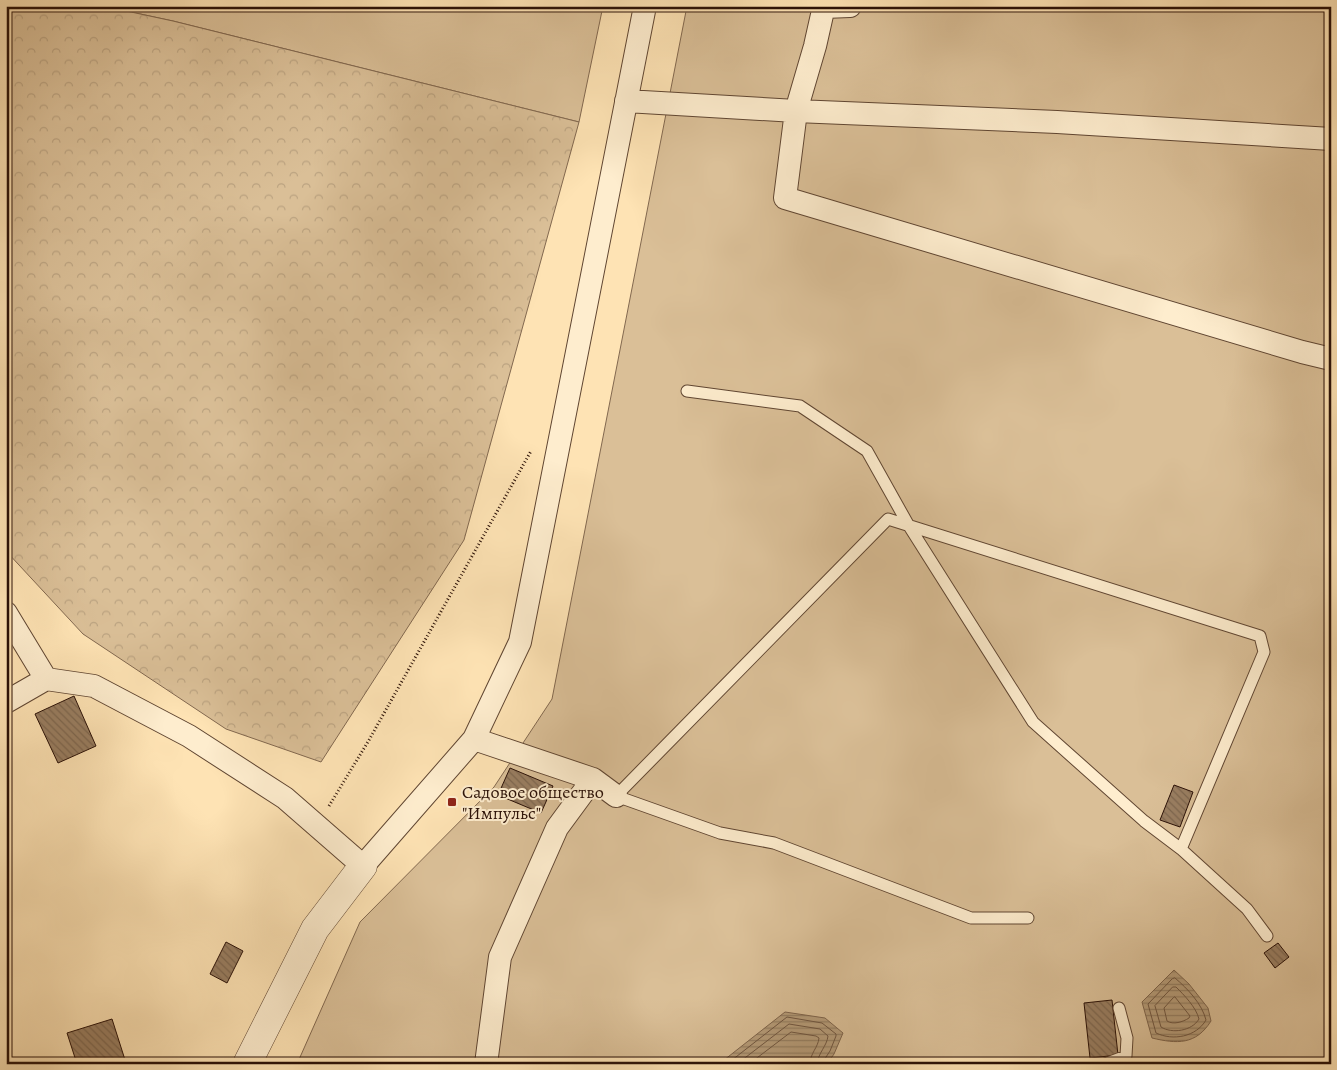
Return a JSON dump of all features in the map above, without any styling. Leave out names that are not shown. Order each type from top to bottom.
[{"type":"street","points":[[247,1064],[315,929],[363,866],[474,739],[520,642],[645,6]]},
{"type":"street","points":[[850,6],[824,6],[815,46],[796,111],[785,198],[1331,359]]},
{"type":"street","points":[[626,100],[796,111],[1067,122],[1331,139]]},
{"type":"street","points":[[6,613],[46,679]]},
{"type":"street","points":[[6,702],[46,679],[94,686],[189,736],[285,798],[363,866]]},
{"type":"street","points":[[474,739],[593,780],[616,796]]},
{"type":"street","points":[[486,1064],[500,957],[556,828],[593,780]]},
{"type":"lane","points":[[687,391],[800,406],[867,451],[909,526],[1033,722],[1144,821],[1181,849],[1247,909],[1267,936]]},
{"type":"lane","points":[[1028,918],[971,918],[774,843],[720,833],[616,796],[888,519],[1260,636],[1264,652],[1181,849]]},
{"type":"lane","points":[[1105,1064],[1126,1056],[1127,1038],[1120,1008]]},
{"type":"path","points":[[317,826],[369,740],[534,446]]},
{"type":"green space","points":[[6,6],[103,6],[173,21],[579,122],[464,540],[321,762],[226,729],[83,634],[6,551]]},
{"type":"green space","points":[[103,6],[603,6],[579,122],[173,21]]},
{"type":"green space","points":[[687,6],[1331,6],[1331,1064],[297,1064],[360,922],[494,787],[552,699]]},
{"type":"water","points":[[1174,970],[1189,984],[1208,1008],[1211,1021],[1199,1035],[1192,1039],[1178,1042],[1152,1038],[1142,1002]]},
{"type":"water","points":[[785,1012],[825,1018],[843,1033],[834,1054],[827,1064],[719,1064]]},
{"type":"building","points":[[74,696],[96,746],[58,763],[35,714]]},
{"type":"building","points":[[510,768],[553,786],[541,813],[498,795]]},
{"type":"building","points":[[1174,785],[1193,792],[1180,827],[1160,820]]},
{"type":"building","points":[[226,942],[243,951],[227,983],[210,974]]},
{"type":"building","points":[[1278,943],[1289,957],[1275,968],[1264,953]]},
{"type":"building","points":[[1112,1000],[1118,1055],[1090,1058],[1084,1003]]},
{"type":"building","points":[[112,1019],[126,1063],[77,1064],[67,1033]]},
{"type":"place","name":"Садовое общество \"Импульс\"","points":[[452,802]]}]
